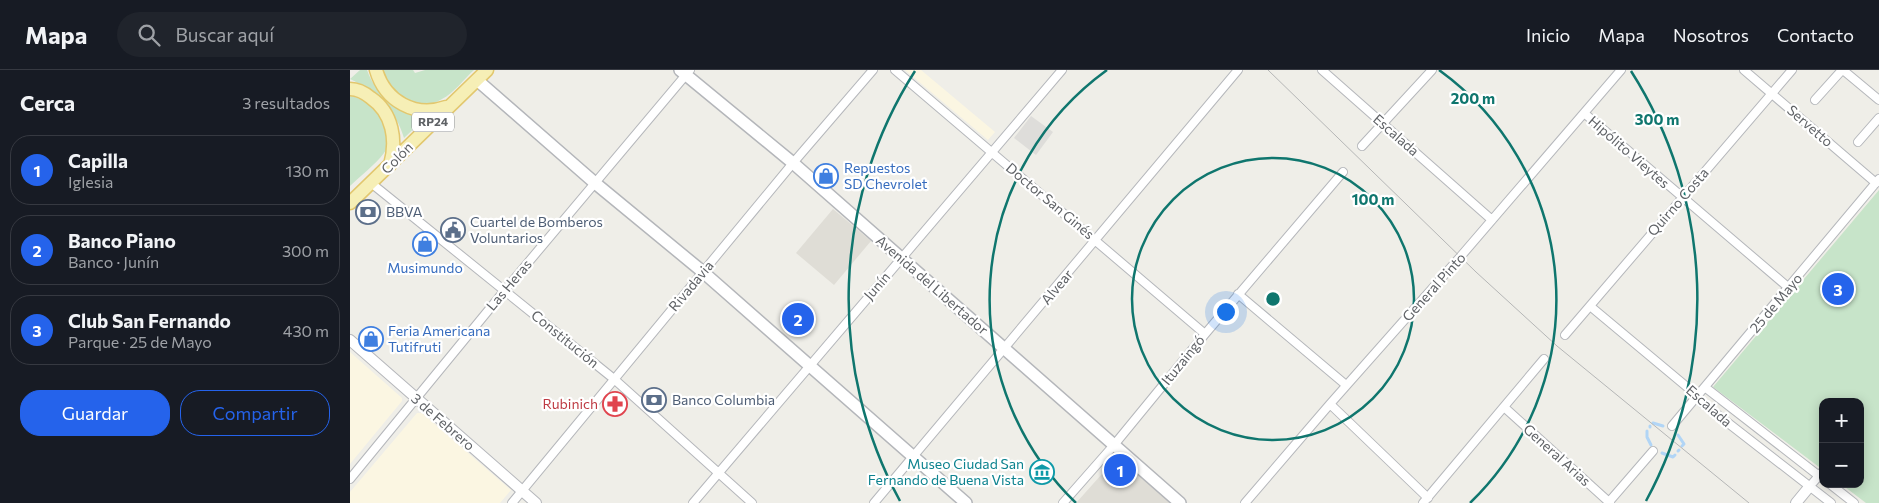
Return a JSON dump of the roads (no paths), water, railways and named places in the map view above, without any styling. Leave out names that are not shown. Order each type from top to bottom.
[{"type":"main road","name":"RP24","points":[[376,70],[387,92],[403,104],[417,111],[425,112],[436,111],[448,106]]},
{"type":"main road","name":"Colón","points":[[350,203],[487,70]]},
{"type":"main road","name":"Avenida del Libertador","points":[[685,72],[793,163],[1180,503]]},
{"type":"main road","points":[[477,80],[595,183],[703,272],[966,503]]},
{"type":"main road","name":"RP24","points":[[350,89],[365,93],[377,102],[387,116],[394,147],[390,165]]},
{"type":"street","name":"Rivadavia","points":[[512,503],[793,163],[873,70]]},
{"type":"street","name":"Doctor San Ginés","points":[[895,70],[1096,239],[1205,334]]},
{"type":"street","name":"Junín","points":[[692,503],[1062,70]]},
{"type":"street","name":"Alvear","points":[[874,503],[1238,70]]},
{"type":"street","name":"Escalada","points":[[1322,70],[1492,220]]},
{"type":"street","points":[[1362,146],[1432,70]]},
{"type":"street","name":"General Pinto","points":[[1245,503],[1621,70]]},
{"type":"street","name":"Servetto","points":[[1744,70],[1878,181]]},
{"type":"street","name":"Quirno Costa","points":[[1565,335],[1792,70]]},
{"type":"street","points":[[1815,100],[1843,70],[1879,100]]},
{"type":"street","name":"Las Heras","points":[[350,479],[685,72]]},
{"type":"street","name":"Hipólito Vieytes","points":[[1584,113],[1788,288]]},
{"type":"street","points":[[1858,142],[1879,118]]},
{"type":"street","name":"Ituzaingó","points":[[1063,503],[1343,172]]},
{"type":"street","name":"25 de Mayo","points":[[1672,426],[1706,388],[1878,181]]},
{"type":"street","name":"Constitución","points":[[371,183],[614,379],[752,503]]},
{"type":"street","points":[[1238,294],[1346,385]]},
{"type":"street","name":"Escalada","points":[[1590,306],[1693,392],[1696,398],[1831,503]]},
{"type":"street","name":"3 de Febrero","points":[[350,340],[536,503]]},
{"type":"street","points":[[1330,404],[1426,500],[1544,359]]},
{"type":"street","name":"Escalada","points":[[1706,388],[1819,473]]},
{"type":"street","name":"General Arias","points":[[1504,407],[1609,503]]},
{"type":"street","points":[[1609,503],[1652,451]]},
{"type":"street","points":[[1796,503],[1819,477]]},
{"type":"street","points":[[1835,488],[1854,503]]},
{"type":"waterway","points":[[1653,423],[1663,426]]},
{"type":"waterway","points":[[1647,431],[1647,437],[1651,445]]},
{"type":"waterway","points":[[1678,435],[1684,444],[1682,446]]},
{"type":"waterway","points":[[1662,453],[1673,457],[1675,455]]},
{"type":"tram line","points":[[1268,70],[1476,272],[1557,346],[1749,503]]},
{"type":"place","name":"Repuestos SD Chevrolet","points":[[826,176]]},
{"type":"place","name":"BBVA","points":[[368,212]]},
{"type":"place","name":"Cuartel de Bomberos Voluntarios","points":[[453,230]]},
{"type":"place","name":"Musimundo","points":[[425,244]]},
{"type":"place","name":"Club San Fernando","points":[[1838,289]]},
{"type":"place","name":"Banco Piano","points":[[798,319]]},
{"type":"place","name":"Feria Americana Tutifruti","points":[[371,339]]},
{"type":"place","name":"Banco Columbia","points":[[654,400]]},
{"type":"place","name":"Rubinich","points":[[615,404]]},
{"type":"place","name":"Capilla","points":[[1120,470]]},
{"type":"place","name":"Museo Ciudad San Fernando de Buena Vista","points":[[1042,472]]}]
